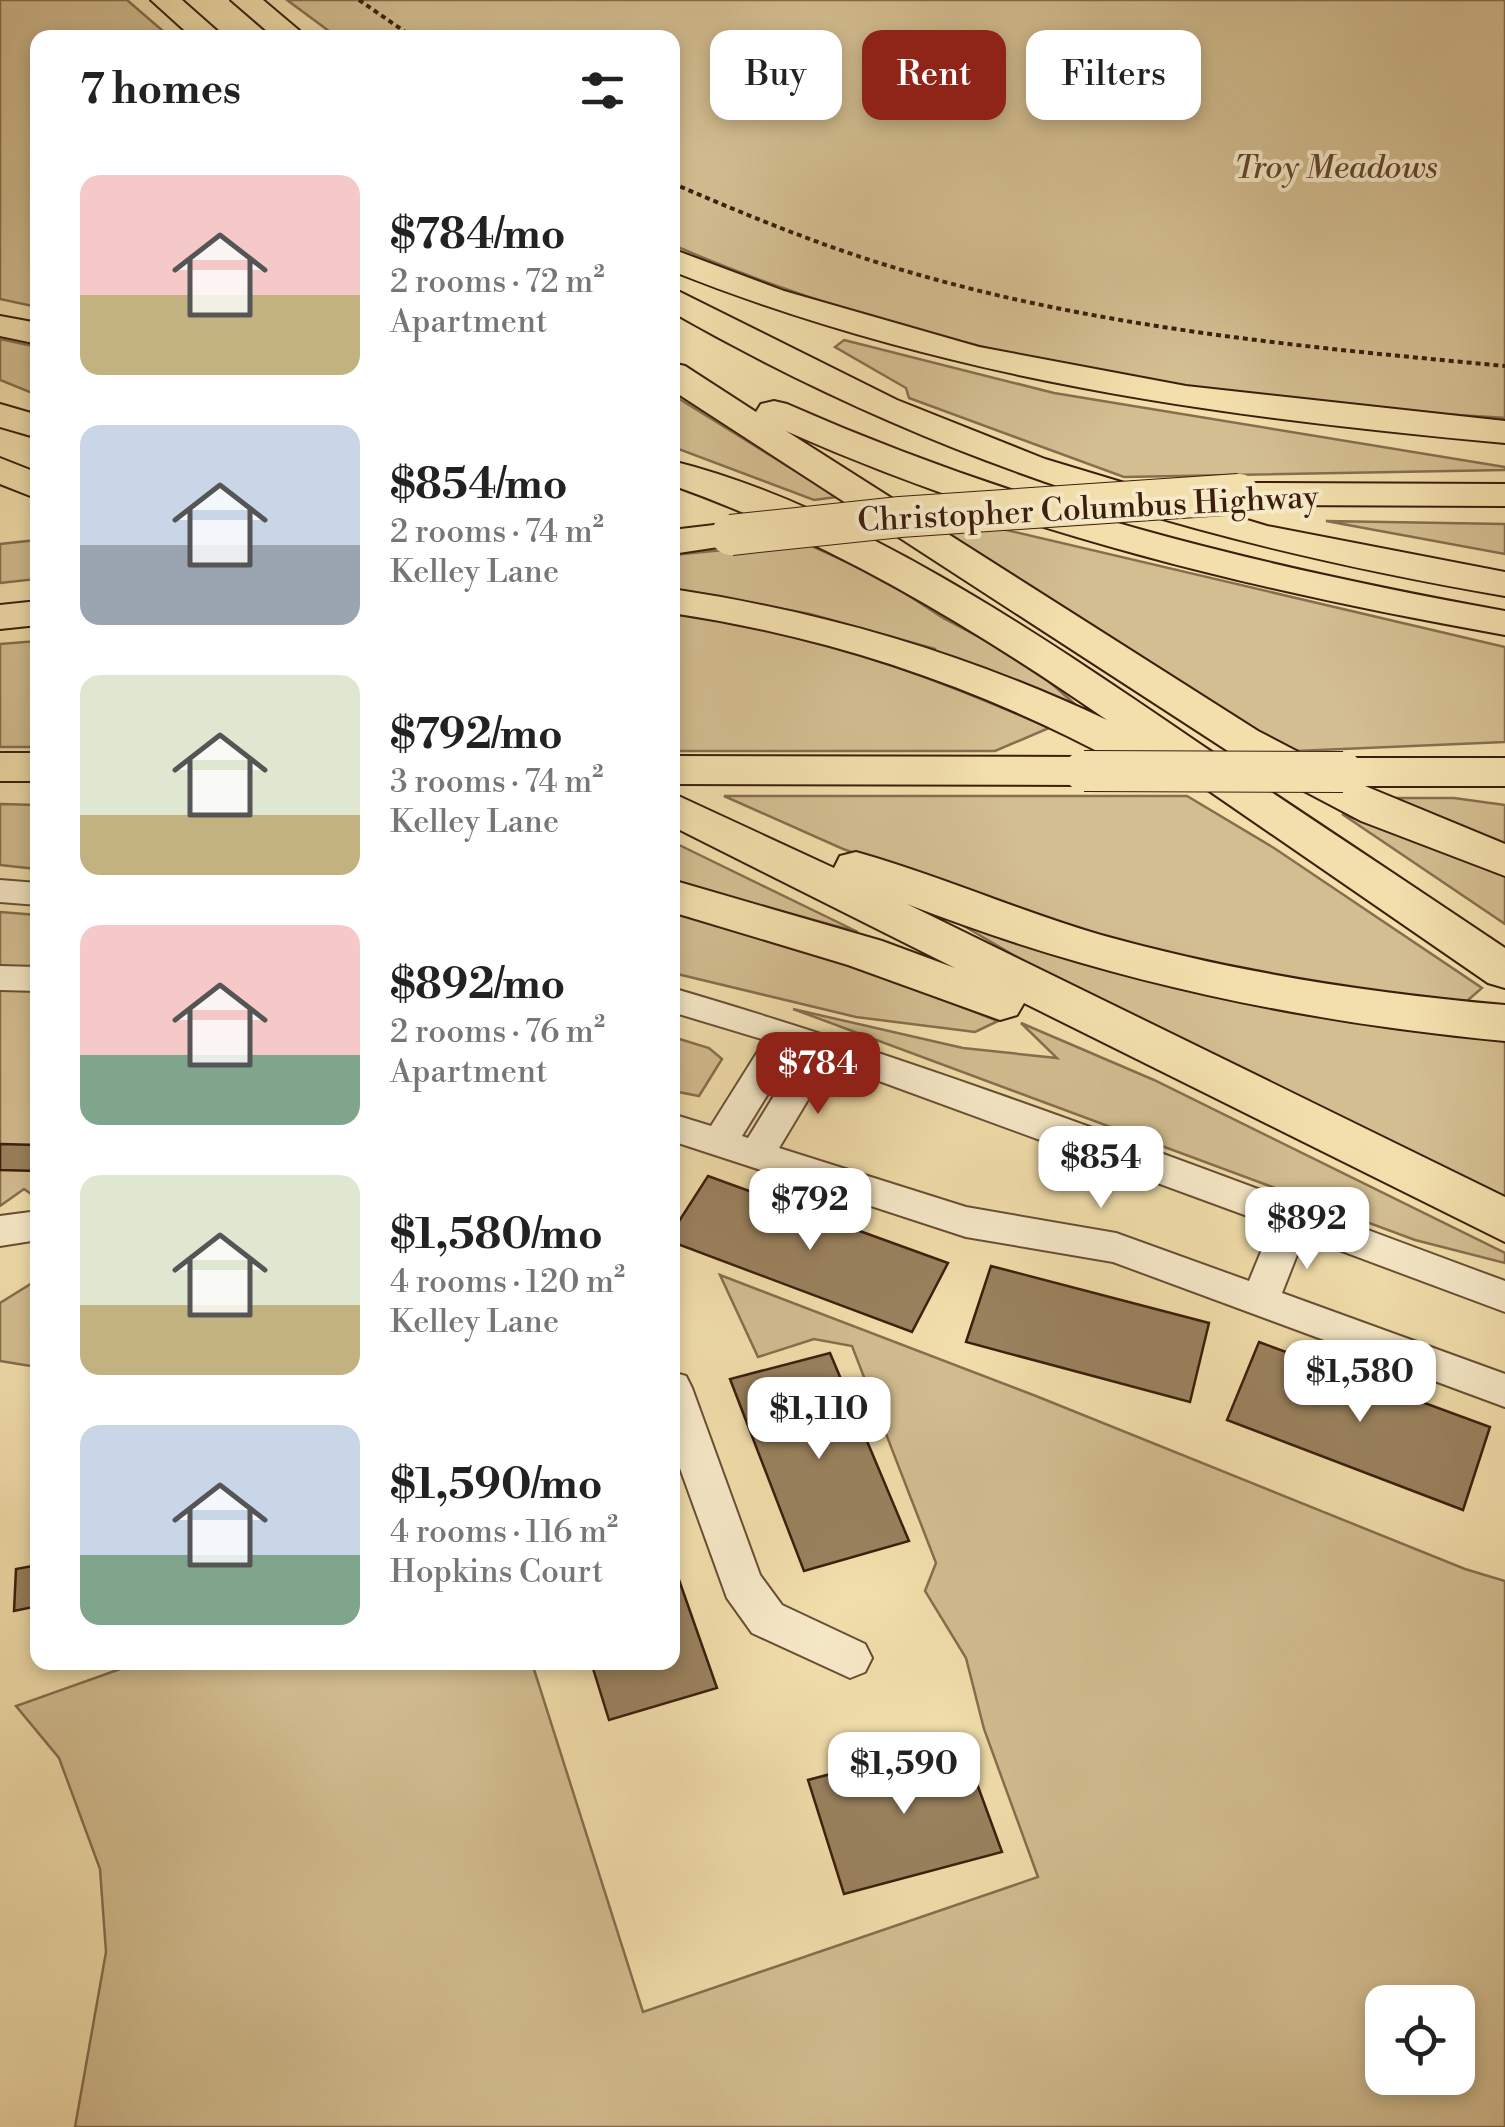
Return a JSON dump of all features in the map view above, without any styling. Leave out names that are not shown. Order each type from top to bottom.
[{"type":"highway","points":[[166,0],[202,30]]},
{"type":"highway","points":[[245,0],[284,30]]},
{"type":"highway","points":[[680,262],[828,318],[1004,365],[1256,408],[1505,432]]},
{"type":"highway","points":[[680,302],[832,384],[972,445],[1062,478],[1274,540],[1505,584]]},
{"type":"highway","points":[[0,326],[30,332]]},
{"type":"highway","points":[[680,362],[808,428],[1037,515],[1280,581],[1505,623]]},
{"type":"highway","points":[[680,379],[1243,741],[1377,811],[1505,861]]},
{"type":"highway","points":[[0,415],[30,424]]},
{"type":"highway","points":[[0,469],[30,484]]},
{"type":"highway","points":[[680,475],[785,514],[937,591],[1342,858],[1505,971]]},
{"type":"highway","name":"Christopher Columbus Highway","points":[[680,541],[978,511],[1239,494],[1505,495]]},
{"type":"highway","points":[[680,530],[731,535]]},
{"type":"highway","points":[[680,602],[818,628],[947,669],[1138,754],[1301,852],[1342,858]]},
{"type":"highway","points":[[0,618],[30,614]]},
{"type":"highway","points":[[0,633],[30,631]]},
{"type":"highway","points":[[0,767],[30,767]]},
{"type":"highway","points":[[680,791],[718,770],[1505,772]]},
{"type":"highway","points":[[680,797],[911,888],[1148,966],[1303,1000],[1442,1019],[1505,1023]]},
{"type":"highway","points":[[680,799],[1198,1070],[1505,1221]]},
{"type":"highway","points":[[680,898],[924,974],[1156,1069],[1198,1070]]},
{"type":"street","points":[[0,892],[30,894]]},
{"type":"street","points":[[0,978],[30,978]]},
{"type":"street","points":[[680,1002],[787,1034],[1294,1216],[1505,1298]]},
{"type":"street","points":[[721,1140],[787,1034]]},
{"type":"street","points":[[757,1153],[822,1047]]},
{"type":"street","points":[[680,1129],[966,1222],[1116,1248],[1505,1391]]},
{"type":"street","points":[[1258,1302],[1294,1216]]},
{"type":"street","points":[[0,1231],[30,1227]]},
{"type":"street","points":[[680,1411],[742,1585],[766,1619],[850,1658]]},
{"type":"path","points":[[360,0],[403,30]]},
{"type":"path","points":[[680,185],[841,250],[982,289],[1238,340],[1505,366]]},
{"type":"green space","points":[[0,0],[127,0],[162,30],[30,30],[30,305],[0,299]]},
{"type":"green space","name":"Troy Meadows","points":[[287,0],[1505,0],[1505,418],[1312,406],[1101,373],[883,320],[812,298],[680,248],[680,30],[328,30]]},
{"type":"green space","points":[[0,339],[30,345],[30,392],[0,380]]},
{"type":"green space","points":[[844,340],[1054,393],[1505,470],[1124,477],[909,398],[906,388],[835,347]]},
{"type":"green space","points":[[680,399],[837,497],[814,500],[680,450]]},
{"type":"green space","points":[[1326,521],[1505,524],[1505,554]]},
{"type":"green space","points":[[1002,529],[1505,647],[1505,742],[1273,752],[936,532]]},
{"type":"green space","points":[[30,541],[30,580],[0,583],[0,544]]},
{"type":"green space","points":[[803,542],[882,578],[943,618],[1027,662],[1085,713],[935,655],[935,649],[810,614],[686,591],[680,594],[680,554]]},
{"type":"green space","points":[[680,615],[771,631],[865,657],[957,689],[1049,728],[995,751],[680,751]]},
{"type":"green space","points":[[30,642],[30,747],[0,747],[0,644]]},
{"type":"green space","points":[[724,796],[1187,796],[1274,848],[1482,988],[1467,1001],[1327,990],[1142,953],[843,849]]},
{"type":"green space","points":[[1373,798],[1454,798],[1505,805],[1505,852]]},
{"type":"green space","points":[[0,804],[30,805],[30,868],[0,865]]},
{"type":"green space","points":[[1342,814],[1505,871],[1505,924]]},
{"type":"green space","points":[[680,845],[858,932],[680,884]]},
{"type":"green space","points":[[0,912],[30,914],[30,968],[0,970]]},
{"type":"green space","points":[[680,915],[850,964],[998,1021],[975,1032],[856,1017],[680,975]]},
{"type":"green space","points":[[950,918],[1213,996],[1388,1028],[1505,1036],[1505,1202],[1041,971]]},
{"type":"green space","points":[[0,987],[30,988],[30,1193],[24,1189],[0,1206]]},
{"type":"green space","points":[[793,1009],[963,1048],[1057,1058],[1021,1023],[1154,1080],[1505,1253],[1505,1263],[1415,1240]]},
{"type":"green space","points":[[680,1039],[709,1048],[722,1059],[699,1096],[680,1092]]},
{"type":"green space","points":[[720,1275],[1036,1396],[1465,1569],[1505,1581],[1505,2127],[75,2127],[106,1952],[100,1869],[59,1758],[16,1706],[117,1670],[534,1670],[643,2012],[1038,1877],[984,1729],[966,1658],[925,1591],[936,1563],[852,1346],[814,1339],[758,1357]]},
{"type":"green space","points":[[30,1284],[30,1366],[0,1361],[0,1303]]},
{"type":"building","points":[[0,1144],[30,1145],[30,1171],[0,1170]]},
{"type":"building","points":[[708,1176],[948,1263],[912,1332],[680,1245],[680,1220]]},
{"type":"building","points":[[991,1266],[1209,1323],[1190,1402],[966,1342]]},
{"type":"building","points":[[1259,1342],[1490,1427],[1463,1510],[1227,1420]]},
{"type":"building","points":[[830,1353],[909,1541],[804,1571],[730,1379]]},
{"type":"building","points":[[30,1566],[30,1608],[14,1611],[16,1569]]},
{"type":"building","points":[[680,1583],[717,1688],[609,1720],[593,1670],[680,1670]]},
{"type":"building","points":[[961,1740],[1002,1852],[844,1894],[808,1780]]}]
